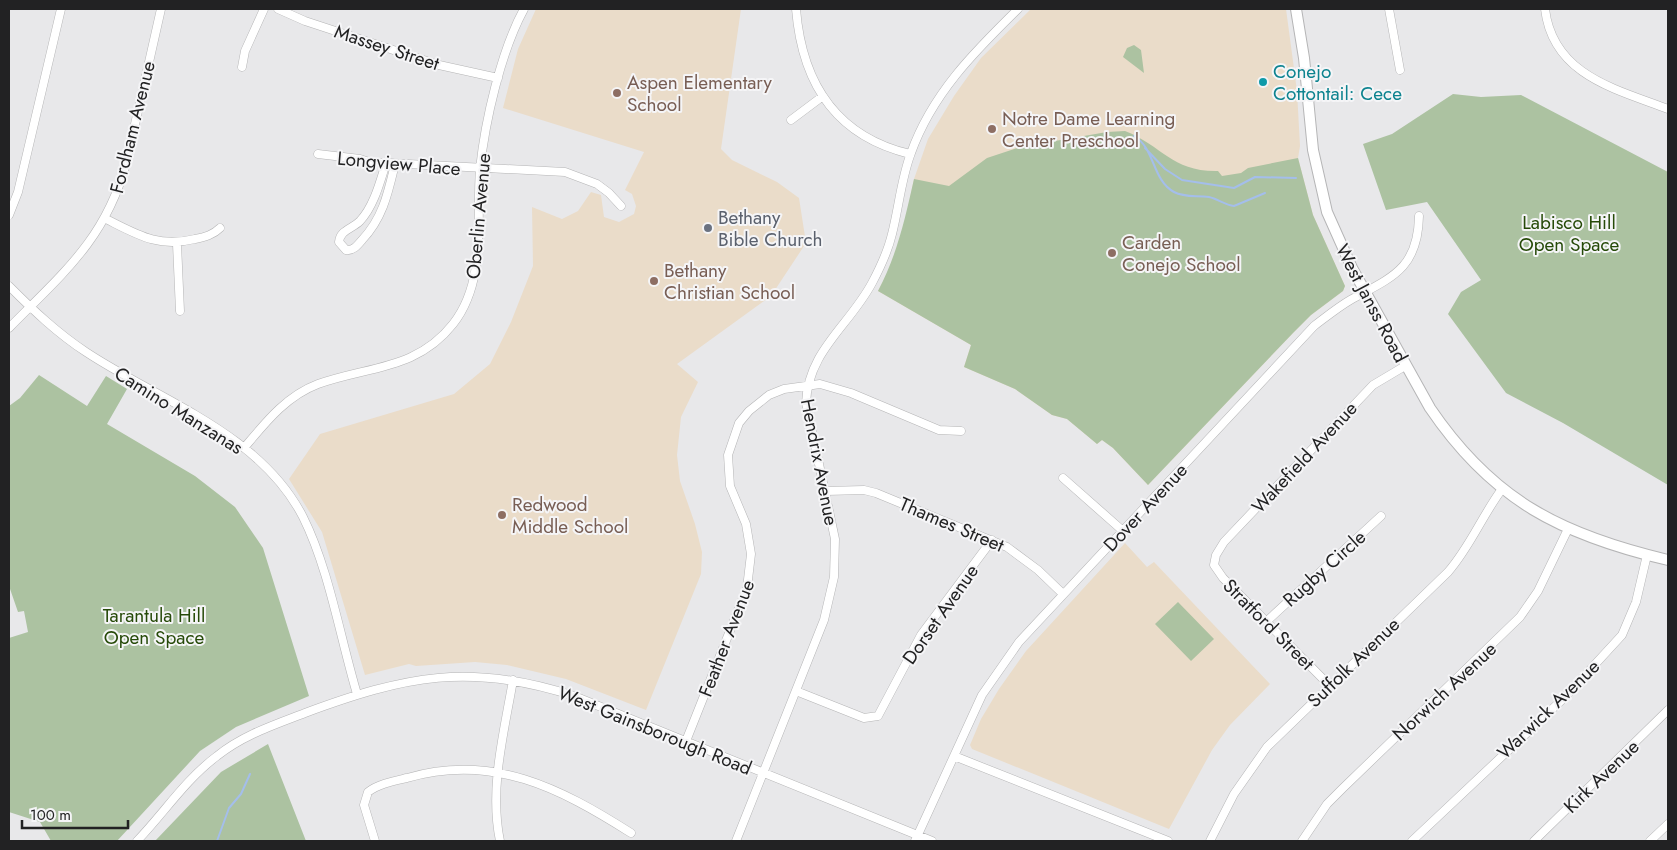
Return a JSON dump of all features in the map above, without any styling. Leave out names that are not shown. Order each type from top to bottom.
[{"type":"main road","name":"West Janss Road","points":[[1296,9],[1304,58],[1313,150],[1322,193],[1343,250],[1405,366],[1444,428],[1480,469],[1502,489],[1536,513],[1568,529],[1606,544],[1668,560]]},
{"type":"street","points":[[9,215],[18,192],[61,9]]},
{"type":"street","name":"Fordham Avenue","points":[[9,328],[83,252],[106,219],[122,177],[161,9]]},
{"type":"street","points":[[242,67],[245,51],[264,9]]},
{"type":"street","name":"Massey Street","points":[[278,9],[305,21],[439,65],[498,78]]},
{"type":"street","name":"Oberlin Avenue","points":[[244,448],[273,414],[300,393],[317,384],[394,364],[416,356],[430,347],[454,323],[469,296],[474,278],[480,169],[498,78],[512,33],[524,9]]},
{"type":"street","points":[[796,9],[802,54],[811,76],[823,96],[839,115],[871,140],[910,154]]},
{"type":"street","name":"Hendrix Avenue","points":[[736,841],[827,612],[834,577],[834,539],[826,491],[806,403],[807,385],[823,349],[862,300],[881,265],[892,235],[910,154],[926,118],[940,95],[969,58],[1018,9]]},
{"type":"street","points":[[1389,9],[1400,70]]},
{"type":"street","points":[[1545,9],[1549,32],[1562,53],[1579,70],[1615,89],[1668,109]]},
{"type":"street","points":[[791,120],[823,96]]},
{"type":"street","name":"Longview Place","points":[[318,154],[395,164],[565,172],[582,176],[610,193],[621,206]]},
{"type":"street","points":[[386,163],[371,204],[362,218],[342,232],[339,242],[346,250],[358,245],[378,220],[384,208],[395,164]]},
{"type":"street","name":"Dover Avenue","points":[[916,838],[969,722],[994,675],[1019,642],[1314,326],[1335,310],[1394,277],[1409,260],[1415,248],[1419,216]]},
{"type":"street","points":[[106,219],[148,239],[177,244],[205,237],[220,228]]},
{"type":"street","points":[[177,244],[180,311]]},
{"type":"street","name":"Camino Manzanas","points":[[9,286],[59,333],[86,352],[217,429],[244,448],[275,478],[303,517],[328,588],[356,694]]},
{"type":"street","name":"Wakefield Avenue","points":[[1214,560],[1224,542],[1373,385],[1405,366]]},
{"type":"street","name":"Feather Avenue","points":[[686,741],[740,608],[751,568],[751,554],[746,524],[730,486],[728,455],[739,424],[758,402],[784,388],[820,384],[851,393],[940,430],[961,431]]},
{"type":"street","points":[[1063,478],[1123,531]]},
{"type":"street","name":"Suffolk Avenue","points":[[1210,841],[1234,794],[1267,746],[1458,561],[1487,508],[1502,489]]},
{"type":"street","name":"Thames Street","points":[[826,491],[864,490],[876,493],[992,540],[1021,556],[1063,594]]},
{"type":"street","name":"Rugby Circle","points":[[1267,621],[1381,516]]},
{"type":"street","name":"Norwich Avenue","points":[[1302,841],[1327,804],[1342,788],[1520,617],[1538,591],[1568,529]]},
{"type":"street","name":"Dorset Avenue","points":[[796,691],[864,718],[878,716],[921,635],[992,540]]},
{"type":"street","name":"Warwick Avenue","points":[[1412,841],[1565,697],[1622,635],[1636,602],[1647,555]]},
{"type":"street","name":"Stratford Street","points":[[1214,560],[1217,570],[1223,578],[1328,685]]},
{"type":"street","name":"West Gainsborough Road","points":[[356,694],[412,681],[446,677],[513,680],[574,696],[916,838],[932,841]]},
{"type":"street","points":[[500,841],[495,802],[513,680]]},
{"type":"street","points":[[137,841],[201,769],[228,748],[258,731],[356,694]]},
{"type":"street","name":"Kirk Avenue","points":[[1534,841],[1668,710]]},
{"type":"street","points":[[954,756],[1168,841]]},
{"type":"street","points":[[375,841],[364,805],[365,796],[371,789],[416,775],[465,770],[498,772],[534,781],[588,805],[631,833]]},
{"type":"street","points":[[1650,841],[1668,824]]},
{"type":"shaded area","points":[[536,9],[741,9],[721,149],[732,160],[777,182],[799,198],[806,243],[771,296],[677,364],[698,382],[681,417],[677,455],[680,481],[695,524],[702,552],[701,574],[646,710],[566,679],[507,665],[475,662],[416,666],[409,664],[365,675],[322,532],[289,479],[320,434],[454,394],[490,364],[511,322],[533,266],[532,207],[562,219],[578,211],[591,192],[601,195],[604,217],[619,222],[634,214],[636,206],[632,194],[625,190],[644,152],[503,108],[518,49]]},
{"type":"shaded area","name":"Carden Conejo School","points":[[1031,9],[1286,9],[1297,91],[1300,146],[1298,158],[1313,215],[1345,286],[1343,291],[1311,315],[1293,333],[1148,485],[1113,448],[1102,440],[1097,444],[1067,419],[1052,415],[1015,389],[964,367],[971,345],[878,291],[892,264],[902,236],[914,179],[928,139],[954,96],[981,58]]},
{"type":"shaded area","points":[[1125,543],[1147,567],[1154,562],[1270,684],[1230,725],[1212,750],[1169,829],[972,749],[970,745],[981,719],[999,689],[1026,651]]},
{"type":"green space","points":[[1134,45],[1141,50],[1144,73],[1123,57],[1127,48]]},
{"type":"green space","name":"Labisco Hill Open Space","points":[[1453,94],[1481,97],[1521,95],[1668,172],[1668,485],[1563,423],[1506,393],[1448,314],[1461,292],[1481,280],[1427,202],[1386,210],[1363,144],[1392,134]]},
{"type":"green space","name":"Carden Conejo School","points":[[1125,131],[1138,137],[1178,163],[1202,170],[1218,171],[1222,176],[1241,173],[1248,168],[1298,158],[1313,215],[1345,286],[1343,291],[1311,315],[1293,333],[1148,485],[1113,448],[1102,440],[1097,444],[1067,419],[1052,415],[1015,389],[964,367],[971,345],[878,291],[885,277],[904,223],[914,179],[949,186],[987,158],[1020,147],[1107,132]]},
{"type":"green space","name":"Tarantula Hill Open Space","points":[[39,375],[87,406],[106,376],[127,389],[107,424],[195,476],[235,507],[263,548],[309,696],[236,727],[200,751],[117,841],[51,841],[40,822],[9,812],[9,638],[28,632],[24,611],[18,612],[9,586],[9,406],[20,398]]},
{"type":"green space","points":[[1178,602],[1214,639],[1191,661],[1155,624]]},
{"type":"green space","points":[[268,744],[306,841],[155,841],[221,772]]},
{"type":"waterway","points":[[1134,136],[1146,148],[1161,180],[1167,187],[1178,194],[1209,197],[1234,206],[1265,193]]},
{"type":"waterway","points":[[1145,148],[1165,169],[1182,180],[1234,188],[1255,177],[1296,178]]},
{"type":"waterway","points":[[217,841],[229,808],[241,794],[250,774]]},
{"type":"place","name":"Conejo Cottontail: Cece","points":[[1263,82]]},
{"type":"place","name":"Aspen Elementary School","points":[[617,93]]},
{"type":"place","name":"Notre Dame Learning Center Preschool","points":[[992,129]]},
{"type":"place","name":"Bethany Bible Church","points":[[708,228]]},
{"type":"place","name":"Carden Conejo School","points":[[1112,253]]},
{"type":"place","name":"Bethany Christian School","points":[[654,281]]},
{"type":"place","name":"Redwood Middle School","points":[[502,515]]}]
